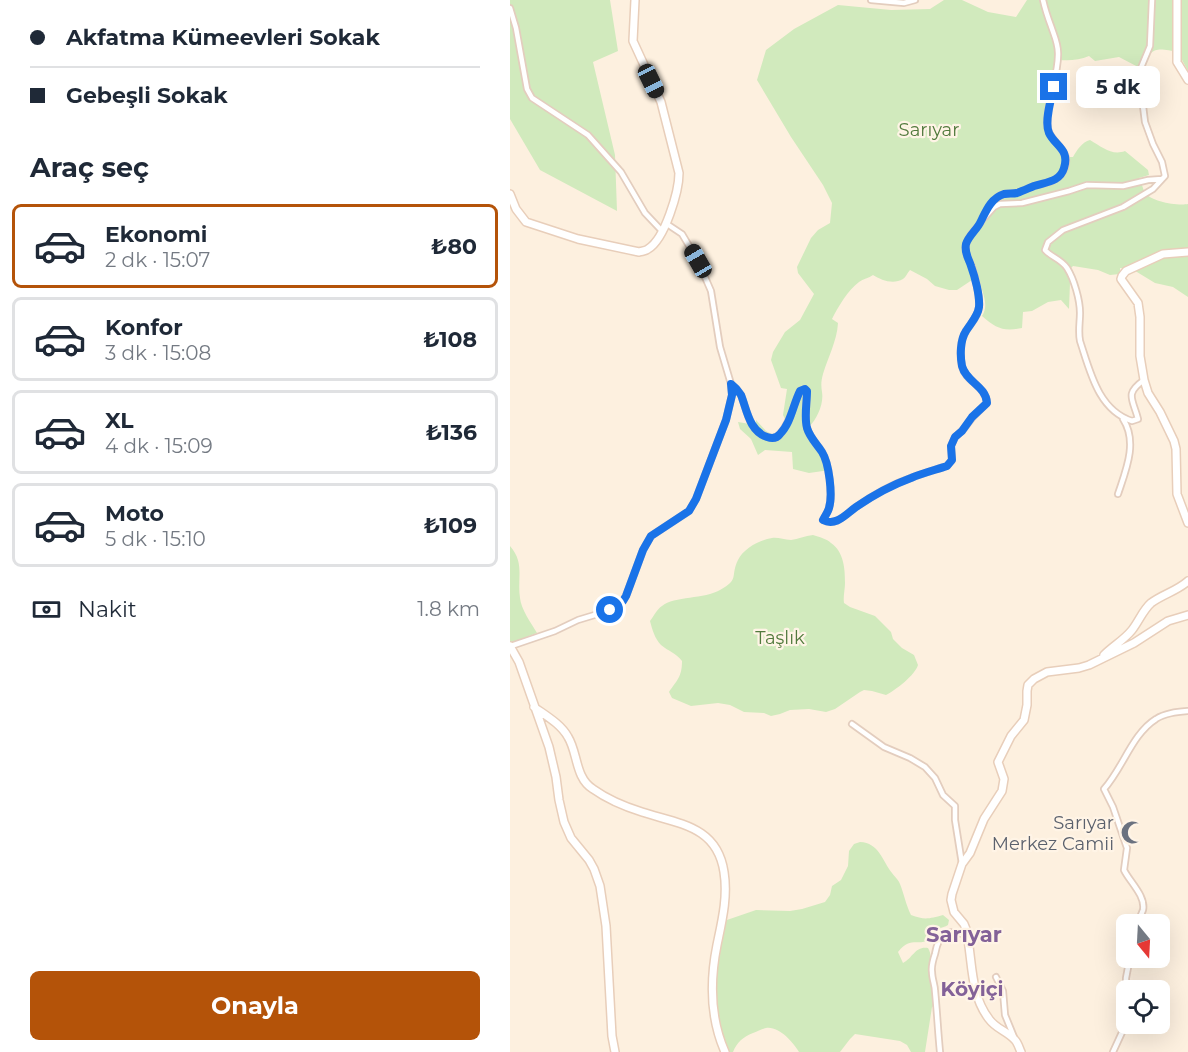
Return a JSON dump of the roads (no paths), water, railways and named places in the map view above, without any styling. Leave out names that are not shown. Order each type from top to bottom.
[{"type":"street","points":[[510,194],[516,209],[526,222],[578,239],[639,252],[648,249],[657,240],[667,224],[679,184],[679,173],[661,102],[633,41],[635,0]]},
{"type":"street","points":[[871,0],[904,3],[915,0]]},
{"type":"street","points":[[731,384],[739,392],[754,426],[762,435],[772,438],[779,436],[783,430],[800,391],[805,389],[807,391],[806,425],[810,436],[824,455],[829,477],[831,498],[830,507],[823,520],[825,522],[839,520],[856,507],[903,481],[947,466],[952,460],[951,446],[955,437],[987,403],[986,395],[963,371],[961,359],[964,334],[976,317],[979,308],[974,274],[966,250],[968,239],[986,209],[999,196],[1052,181],[1061,176],[1065,167],[1063,151],[1049,134],[1048,127],[1048,113],[1058,54],[1056,39],[1043,0]]},
{"type":"street","points":[[1144,380],[1130,396],[1138,419],[1132,421],[1110,408],[1096,387],[1078,334],[1079,303],[1071,276],[1067,268],[1045,249],[1053,237],[1063,230],[1123,207],[1153,189],[1165,176],[1162,162],[1145,122],[1139,74],[1150,46],[1152,0]]},
{"type":"street","points":[[1177,0],[1177,62],[1188,80]]},
{"type":"street","points":[[510,8],[527,89],[532,98],[588,135],[621,172],[645,213],[662,231]]},
{"type":"street","points":[[981,220],[1000,204],[1022,203],[1069,192],[1087,185],[1123,186],[1162,179]]},
{"type":"street","points":[[615,1052],[612,1036],[606,926],[600,886],[589,860],[571,838],[564,822],[549,747],[519,662],[511,646],[610,610],[623,601],[643,550],[651,536],[689,511],[696,499],[726,420],[732,395],[731,384],[720,347],[711,291],[698,261],[682,234],[667,224]]},
{"type":"street","points":[[1188,252],[1163,254],[1126,271],[1122,276],[1122,282],[1135,298],[1139,310],[1140,356],[1144,380],[1148,393],[1174,441],[1177,494],[1188,522]]},
{"type":"street","points":[[1118,494],[1130,451],[1130,434],[1122,417]]},
{"type":"street","points":[[1100,659],[1126,637],[1148,605],[1188,581]]},
{"type":"street","points":[[1017,1043],[1014,1038],[991,1022],[983,1010],[971,970],[968,936],[964,924],[954,912],[951,900],[962,864],[970,853],[984,819],[1002,791],[1004,779],[998,762],[1011,736],[1024,720],[1028,685],[1047,672],[1079,668],[1100,659],[1134,643],[1168,621],[1188,615]]},
{"type":"street","points":[[534,706],[568,735],[584,781],[588,786],[636,810],[694,828],[703,833],[715,847],[724,873],[725,898],[714,959],[712,998],[715,1023],[726,1052]]},
{"type":"street","points":[[1141,914],[1143,904],[1124,870],[1127,848],[1113,807],[1104,789],[1139,736],[1157,718],[1188,711]]},
{"type":"street","points":[[852,724],[884,747],[918,762],[935,778],[943,795],[955,806],[962,864]]},
{"type":"street","points":[[940,1052],[932,972],[936,946],[941,936],[946,933],[955,932],[968,936]]},
{"type":"street","points":[[996,977],[1003,991],[1007,1019],[1021,1052]]},
{"type":"street","points":[[1113,1052],[1121,1034]]},
{"type":"place","name":"Sarıyar Merkez Camii","points":[[1132,833]]},
{"type":"district","name":"Sarıyar","points":[[964,935]]},
{"type":"district","name":"Köyiçi","points":[[972,989]]},
{"type":"park label","name":"Taşlık","points":[[780,638]]}]
